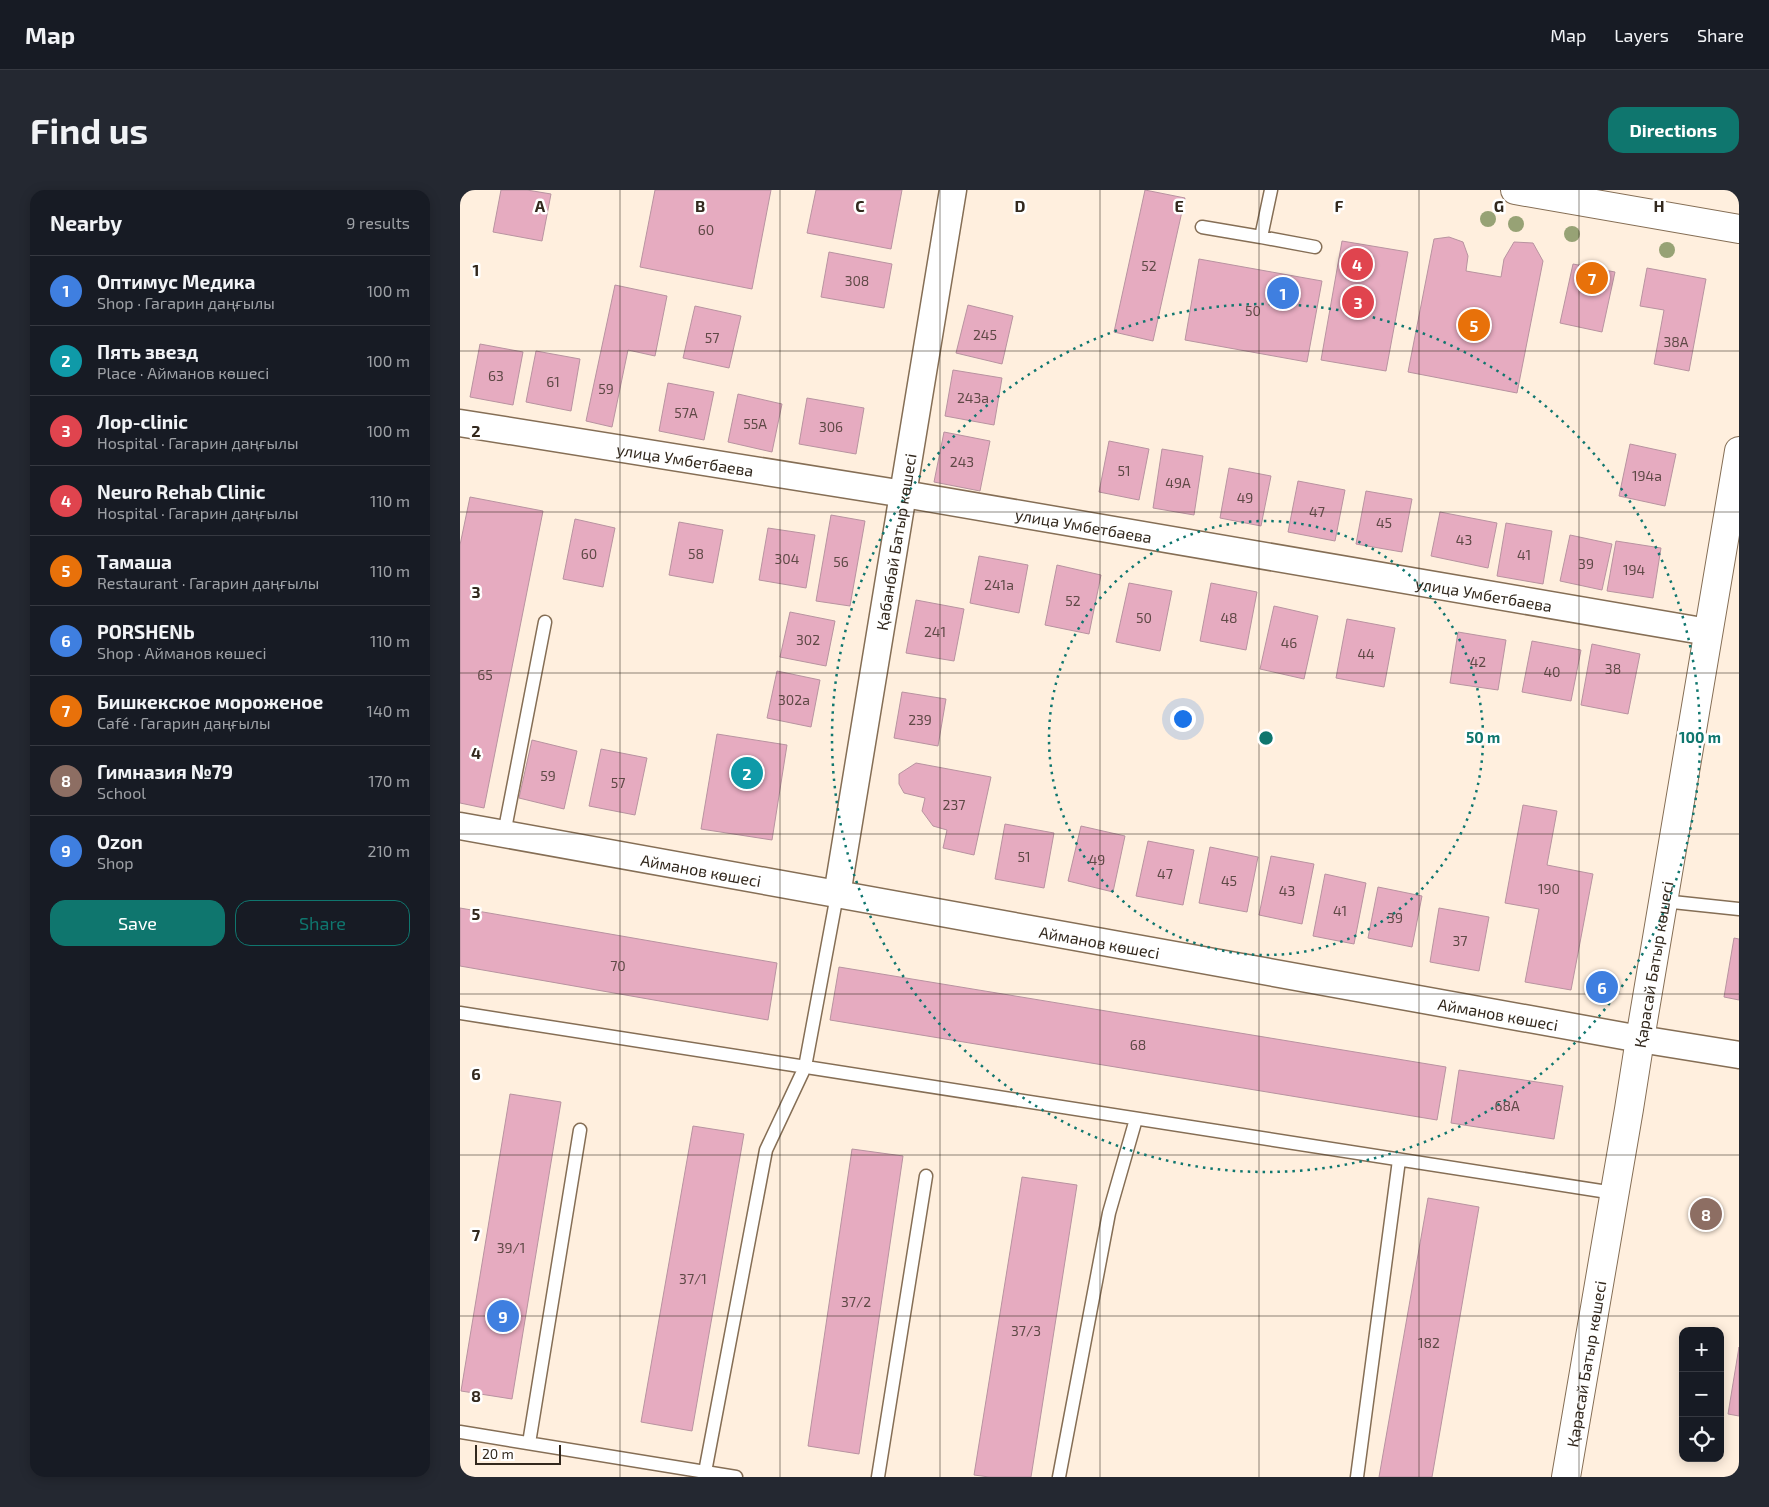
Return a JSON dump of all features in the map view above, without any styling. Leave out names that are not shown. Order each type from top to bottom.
[{"type":"street","name":"Қабанбай Батыр көшесі","points":[[837,895],[953,190]]},
{"type":"street","points":[[1514,190],[1739,229]]},
{"type":"street","name":"улица Умбетбаева","points":[[460,423],[904,494],[1708,632]]},
{"type":"street","name":"Қарасай Батыр көшесі","points":[[1566,1477],[1739,451]]},
{"type":"street","name":"Айманов көшесі","points":[[460,826],[1640,1039],[1739,1055]]},
{"type":"lane","points":[[1261,237],[1271,190]]},
{"type":"lane","points":[[1202,227],[1315,247]]},
{"type":"lane","points":[[504,834],[545,622]]},
{"type":"lane","points":[[705,1472],[766,1150],[805,1067],[837,895]]},
{"type":"lane","points":[[1663,900],[1739,909]]},
{"type":"lane","points":[[460,1013],[1614,1193]]},
{"type":"lane","points":[[1059,1477],[1109,1213],[1136,1119]]},
{"type":"lane","points":[[529,1443],[580,1130]]},
{"type":"lane","points":[[1357,1477],[1399,1160]]},
{"type":"lane","points":[[878,1477],[926,1176]]},
{"type":"lane","points":[[460,1432],[735,1477]]},
{"type":"building","points":[[501,190],[527,190],[551,194],[542,241],[493,232]]},
{"type":"building","points":[[655,190],[771,190],[752,289],[640,267]]},
{"type":"building","points":[[816,190],[902,190],[891,249],[807,233]]},
{"type":"building","points":[[1145,190],[1185,198],[1153,341],[1114,332]]},
{"type":"building","points":[[1449,237],[1463,242],[1468,256],[1466,271],[1501,277],[1504,259],[1514,242],[1533,243],[1543,261],[1517,393],[1408,372],[1434,239]]},
{"type":"building","points":[[1342,241],[1408,252],[1386,371],[1321,360]]},
{"type":"building","points":[[829,252],[892,264],[884,308],[821,297]]},
{"type":"building","points":[[1199,259],[1322,281],[1307,362],[1185,340]]},
{"type":"building","points":[[1573,264],[1615,272],[1602,332],[1560,323]]},
{"type":"building","points":[[1647,268],[1706,279],[1689,371],[1654,364],[1664,310],[1640,306]]},
{"type":"building","points":[[615,285],[667,296],[655,356],[628,350],[612,427],[586,421]]},
{"type":"building","points":[[968,305],[1013,316],[1002,364],[956,353]]},
{"type":"building","points":[[695,306],[741,316],[729,368],[683,358]]},
{"type":"building","points":[[480,344],[523,352],[513,405],[470,397]]},
{"type":"building","points":[[536,351],[580,359],[571,411],[526,402]]},
{"type":"building","points":[[953,370],[1002,378],[994,425],[945,416]]},
{"type":"building","points":[[668,383],[714,392],[704,440],[659,431]]},
{"type":"building","points":[[738,394],[782,404],[772,452],[728,442]]},
{"type":"building","points":[[807,398],[864,408],[856,454],[799,444]]},
{"type":"building","points":[[944,432],[990,441],[980,491],[934,482]]},
{"type":"building","points":[[1109,441],[1149,449],[1139,500],[1099,492]]},
{"type":"building","points":[[1630,444],[1676,454],[1665,506],[1619,496]]},
{"type":"building","points":[[1162,449],[1203,456],[1194,515],[1153,508]]},
{"type":"building","points":[[1229,468],[1271,476],[1261,526],[1220,518]]},
{"type":"building","points":[[1298,481],[1345,490],[1335,541],[1288,532]]},
{"type":"building","points":[[1366,491],[1412,499],[1402,552],[1356,544]]},
{"type":"building","points":[[470,497],[543,511],[484,808],[460,803],[460,545]]},
{"type":"building","points":[[1440,512],[1497,523],[1488,568],[1431,556]]},
{"type":"building","points":[[831,515],[865,521],[850,606],[816,601]]},
{"type":"building","points":[[575,519],[615,528],[603,587],[563,579]]},
{"type":"building","points":[[679,522],[723,530],[713,583],[669,575]]},
{"type":"building","points":[[1506,523],[1552,531],[1543,584],[1497,576]]},
{"type":"building","points":[[768,528],[815,535],[806,588],[759,580]]},
{"type":"building","points":[[1570,535],[1612,544],[1602,590],[1560,581]]},
{"type":"building","points":[[1616,541],[1661,548],[1653,598],[1607,591]]},
{"type":"building","points":[[979,556],[1028,565],[1019,613],[970,603]]},
{"type":"building","points":[[1057,565],[1101,575],[1089,634],[1045,625]]},
{"type":"building","points":[[1129,583],[1172,591],[1160,651],[1116,642]]},
{"type":"building","points":[[1211,583],[1257,592],[1246,650],[1200,641]]},
{"type":"building","points":[[916,600],[964,609],[954,661],[906,653]]},
{"type":"building","points":[[1274,606],[1318,616],[1304,679],[1260,669]]},
{"type":"building","points":[[790,612],[835,621],[826,666],[780,657]]},
{"type":"building","points":[[1347,619],[1395,628],[1384,687],[1336,678]]},
{"type":"building","points":[[1458,632],[1506,640],[1498,690],[1450,683]]},
{"type":"building","points":[[1532,641],[1581,650],[1571,701],[1522,692]]},
{"type":"building","points":[[1592,644],[1640,654],[1628,714],[1581,705]]},
{"type":"building","points":[[777,671],[820,680],[811,727],[767,718]]},
{"type":"building","points":[[902,692],[946,699],[938,746],[894,738]]},
{"type":"building","points":[[717,734],[787,745],[772,840],[701,829]]},
{"type":"building","points":[[532,740],[577,751],[564,809],[519,798]]},
{"type":"building","points":[[601,749],[647,758],[635,815],[589,806]]},
{"type":"building","points":[[916,763],[991,777],[974,855],[943,848],[947,830],[933,826],[922,811],[925,798],[904,793],[899,784],[899,774]]},
{"type":"building","points":[[1523,805],[1557,811],[1547,865],[1593,874],[1571,990],[1525,982],[1539,909],[1505,903]]},
{"type":"building","points":[[1005,824],[1054,833],[1044,888],[995,879]]},
{"type":"building","points":[[1081,826],[1125,836],[1113,892],[1068,881]]},
{"type":"building","points":[[1148,841],[1194,850],[1183,905],[1136,896]]},
{"type":"building","points":[[1210,847],[1258,857],[1247,912],[1199,903]]},
{"type":"building","points":[[1271,856],[1314,864],[1302,924],[1259,915]]},
{"type":"building","points":[[1325,874],[1366,883],[1354,944],[1313,936]]},
{"type":"building","points":[[1378,887],[1422,896],[1412,947],[1368,938]]},
{"type":"building","points":[[460,908],[777,963],[768,1020],[460,966]]},
{"type":"building","points":[[1439,908],[1489,917],[1479,971],[1430,962]]},
{"type":"building","points":[[1734,938],[1739,939],[1739,1000],[1724,997]]},
{"type":"building","points":[[839,967],[1446,1067],[1437,1120],[830,1020]]},
{"type":"building","points":[[1459,1070],[1563,1086],[1554,1139],[1451,1123]]},
{"type":"building","points":[[510,1094],[561,1102],[512,1399],[461,1391]]},
{"type":"building","points":[[693,1126],[744,1134],[692,1431],[641,1422]]},
{"type":"building","points":[[852,1149],[903,1156],[859,1454],[808,1446]]},
{"type":"building","points":[[1022,1177],[1077,1185],[1031,1477],[974,1475]]},
{"type":"building","points":[[1428,1198],[1479,1207],[1432,1477],[1379,1477]]},
{"type":"building","points":[[1739,1347],[1739,1416],[1728,1414]]},
{"type":"place","name":"Neuro Rehab Clinic","points":[[1357,264]]},
{"type":"place","name":"Бишкекское мороженое","points":[[1592,278]]},
{"type":"place","name":"Оптимус Медика","points":[[1283,293]]},
{"type":"place","name":"Лор-clinic","points":[[1358,302]]},
{"type":"place","name":"Тамаша","points":[[1474,325]]},
{"type":"place","name":"Пять звезд","points":[[747,773]]},
{"type":"place","name":"PORSHENЬ","points":[[1602,987]]},
{"type":"place","name":"Гимназия №79","points":[[1706,1214]]},
{"type":"place","name":"Ozon","points":[[503,1316]]}]
